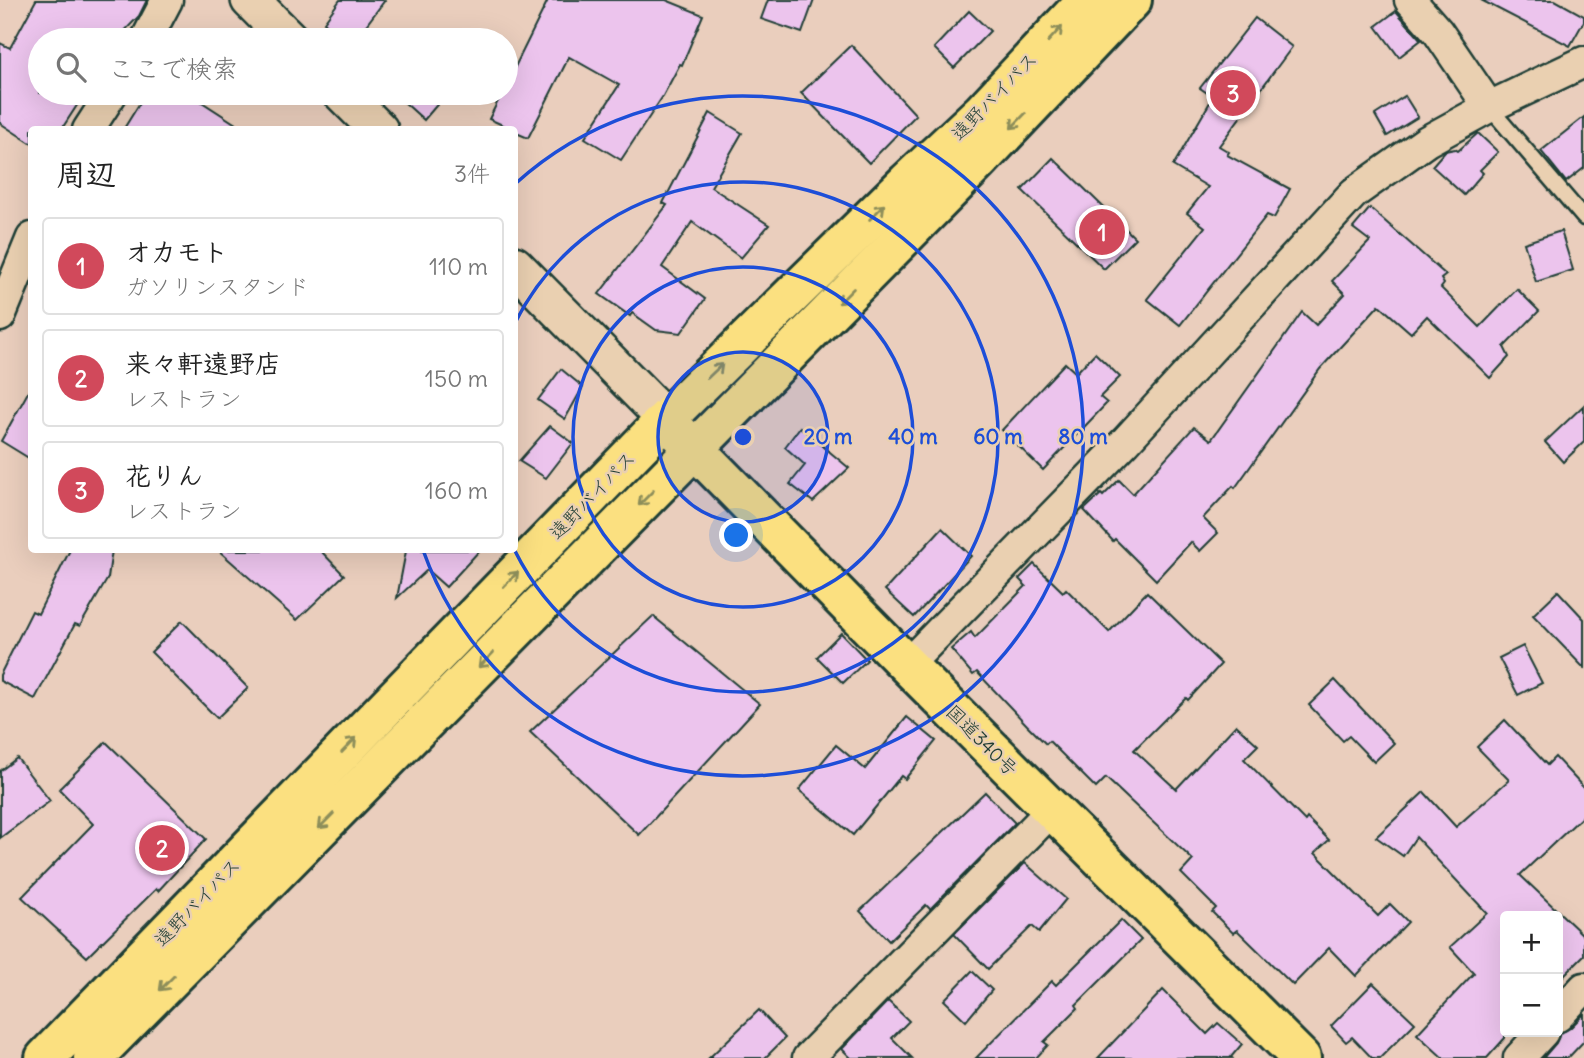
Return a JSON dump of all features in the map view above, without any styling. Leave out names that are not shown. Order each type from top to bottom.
[{"type":"highway","name":"遠野バイパス","points":[[45,1058],[666,419],[982,112],[1087,0]]},
{"type":"highway","name":"遠野バイパス","points":[[93,1058],[980,160],[1132,0]]},
{"type":"highway","name":"国道340号","points":[[666,419],[907,665],[1301,1058]]},
{"type":"street","points":[[152,28],[167,0]]},
{"type":"street","points":[[250,0],[278,28]]},
{"type":"street","points":[[1410,0],[1438,33],[1489,107]]},
{"type":"street","points":[[907,665],[1126,441],[1354,193],[1427,141],[1489,107],[1584,62]]},
{"type":"street","points":[[90,126],[104,105]]},
{"type":"street","points":[[354,105],[375,126]]},
{"type":"street","points":[[0,317],[28,248]]},
{"type":"street","points":[[518,269],[666,419]]},
{"type":"street","points":[[808,1058],[1052,810]]},
{"type":"street","points":[[1563,1011],[1584,988]]},
{"type":"street","points":[[1518,1058],[1538,1037]]},
{"type":"lane","points":[[1489,107],[1584,218]]},
{"type":"building","points":[[36,0],[147,0],[139,16],[128,28],[28,28],[28,105],[77,105],[64,126],[28,126],[28,141],[0,123],[0,43],[10,48]]},
{"type":"building","points":[[340,0],[385,0],[364,28],[331,28],[324,22]]},
{"type":"building","points":[[548,0],[666,0],[703,15],[682,65],[680,64],[663,96],[621,160],[585,138],[619,85],[569,57],[528,138],[518,134],[518,126],[505,126],[489,119],[496,105],[518,105],[518,61]]},
{"type":"building","points":[[768,0],[814,0],[802,33],[761,19]]},
{"type":"building","points":[[1481,0],[1555,0],[1584,16],[1584,21],[1570,46]]},
{"type":"building","points":[[969,11],[990,31],[954,68],[934,48]]},
{"type":"building","points":[[1396,11],[1421,40],[1399,57],[1376,26]]},
{"type":"building","points":[[1255,18],[1292,47],[1219,146],[1229,152],[1227,155],[1290,189],[1274,218],[1267,215],[1180,325],[1147,299],[1205,227],[1187,213],[1208,187],[1173,166],[1213,97],[1200,88]]},
{"type":"building","points":[[851,45],[916,115],[869,163],[801,93]]},
{"type":"building","points":[[1405,96],[1418,117],[1387,136],[1375,115]]},
{"type":"building","points":[[139,105],[206,105],[239,126],[125,126]]},
{"type":"building","points":[[407,105],[437,105],[424,120]]},
{"type":"building","points":[[710,113],[742,133],[711,187],[769,225],[741,258],[692,222],[662,267],[705,299],[681,333],[656,330],[599,294],[667,205],[663,203]]},
{"type":"building","points":[[1584,117],[1584,168],[1566,182],[1541,151]]},
{"type":"building","points":[[1478,133],[1498,152],[1480,170],[1483,173],[1464,195],[1432,166],[1445,151],[1458,151]]},
{"type":"building","points":[[1053,158],[1135,238],[1104,269],[1022,190]]},
{"type":"building","points":[[1370,208],[1446,275],[1441,279],[1444,284],[1441,288],[1480,327],[1517,289],[1539,311],[1504,347],[1509,357],[1490,378],[1427,316],[1411,333],[1379,305],[1320,369],[1235,488],[1233,486],[1203,518],[1218,533],[1200,551],[1191,542],[1156,580],[1084,510],[1119,480],[1133,494],[1194,427],[1211,440],[1302,312],[1316,325],[1345,294],[1332,281],[1370,241],[1353,228]]},
{"type":"building","points":[[1561,231],[1573,270],[1536,282],[1524,243]]},
{"type":"building","points":[[1095,353],[1120,377],[1100,397],[1107,403],[1043,470],[1002,430],[1065,363],[1076,373]]},
{"type":"building","points":[[561,369],[583,387],[565,419],[538,400]]},
{"type":"building","points":[[28,392],[28,458],[1,441]]},
{"type":"building","points":[[1584,405],[1584,442],[1563,462],[1545,442]]},
{"type":"building","points":[[550,426],[573,443],[546,478],[519,461]]},
{"type":"building","points":[[800,427],[849,468],[813,502],[790,484],[805,465],[785,447]]},
{"type":"building","points":[[942,528],[971,556],[914,617],[885,590]]},
{"type":"building","points":[[68,553],[112,553],[108,578],[80,626],[75,624],[35,699],[0,681],[0,675],[32,611],[38,614]]},
{"type":"building","points":[[221,553],[323,553],[344,575],[297,620]]},
{"type":"building","points":[[406,553],[477,553],[446,587],[427,570],[397,598]]},
{"type":"building","points":[[1034,564],[1063,592],[1066,589],[1109,632],[1147,592],[1221,664],[1188,700],[1186,698],[1134,750],[1176,789],[1236,725],[1258,745],[1244,759],[1305,821],[1307,818],[1329,840],[1315,853],[1378,916],[1390,904],[1408,922],[1356,976],[1329,948],[1293,985],[1237,930],[1233,933],[1212,912],[1216,908],[1181,873],[1193,860],[1106,778],[1096,788],[1049,741],[1046,744],[977,672],[973,675],[951,649],[971,632],[975,638],[1026,586],[1019,579]]},
{"type":"building","points":[[1558,591],[1584,619],[1584,668],[1533,615]]},
{"type":"building","points":[[653,616],[760,704],[639,835],[530,732]]},
{"type":"building","points":[[182,621],[248,688],[217,718],[151,652]]},
{"type":"building","points":[[841,633],[867,660],[843,683],[817,657]]},
{"type":"building","points":[[1523,646],[1542,683],[1518,695],[1499,658]]},
{"type":"building","points":[[1335,680],[1394,743],[1374,762],[1349,736],[1343,741],[1309,705]]},
{"type":"building","points":[[907,717],[936,741],[905,779],[901,776],[853,835],[799,790],[836,745],[865,769]]},
{"type":"building","points":[[1505,720],[1547,765],[1555,757],[1584,788],[1584,815],[1520,875],[1558,911],[1500,911],[1500,1037],[1505,1038],[1487,1058],[1443,1058],[1417,1034],[1474,973],[1450,947],[1487,913],[1416,837],[1403,856],[1376,837],[1424,792],[1456,827],[1509,780],[1477,747]]},
{"type":"building","points":[[106,742],[206,839],[158,891],[156,889],[87,957],[22,897],[93,824],[59,789]]},
{"type":"building","points":[[17,758],[50,801],[0,838],[0,771]]},
{"type":"building","points":[[985,792],[1015,823],[930,909],[926,905],[889,941],[860,911]]},
{"type":"building","points":[[1025,863],[1066,899],[1039,932],[1032,926],[988,969],[954,934]]},
{"type":"building","points":[[1563,916],[1584,936],[1584,955],[1563,976]]},
{"type":"building","points":[[1121,920],[1141,940],[1076,1005],[1078,1008],[1044,1042],[1048,1045],[1036,1058],[976,1058],[1052,981],[1056,985]]},
{"type":"building","points":[[972,971],[992,990],[966,1021],[944,1000]]},
{"type":"building","points":[[1373,983],[1415,1023],[1380,1058],[1372,1058],[1352,1037],[1346,1042],[1331,1026]]},
{"type":"building","points":[[1163,990],[1207,1034],[1218,1023],[1242,1044],[1232,1058],[1098,1058]]},
{"type":"building","points":[[888,1001],[909,1021],[892,1038],[912,1058],[851,1058],[842,1049]]},
{"type":"building","points":[[759,1010],[785,1038],[765,1058],[709,1058]]},
{"type":"building","points":[[1584,1014],[1584,1041],[1568,1058],[1543,1058],[1558,1037],[1563,1037],[1563,1032]]},
{"type":"place","name":"花りん","points":[[1233,93]]},
{"type":"place","name":"オカモト","points":[[1102,232]]},
{"type":"place","name":"来々軒遠野店","points":[[162,848]]}]
